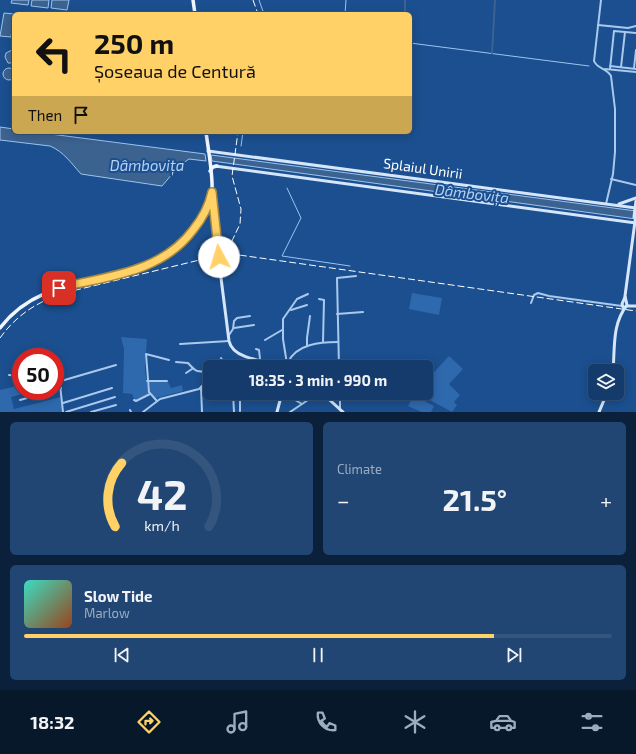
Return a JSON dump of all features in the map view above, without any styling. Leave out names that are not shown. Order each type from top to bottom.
[{"type":"main road","points":[[193,0],[195,12]]},
{"type":"main road","points":[[206,134],[220,270],[231,347],[236,353],[265,360]]},
{"type":"main road","name":"Splaiul Unirii","points":[[208,153],[635,208]]},
{"type":"main road","name":"Splaiul Unirii","points":[[209,163],[218,166],[634,223]]},
{"type":"main road","points":[[210,172],[212,167],[218,166]]},
{"type":"main road","points":[[0,328],[15,311],[41,295],[59,288],[136,270],[161,260],[186,239],[207,208],[212,192]]},
{"type":"main road","points":[[614,205],[636,198]]},
{"type":"main road","points":[[210,199],[214,210]]},
{"type":"main road","points":[[614,364],[616,329],[624,304],[636,201]]},
{"type":"main road","points":[[207,208],[210,207],[214,210]]},
{"type":"main road","points":[[634,223],[636,214]]},
{"type":"main road","points":[[624,304],[635,306]]},
{"type":"main road","points":[[277,412],[280,400]]},
{"type":"main road","points":[[330,400],[342,411]]},
{"type":"main road","points":[[599,412],[604,400]]},
{"type":"street","points":[[601,0],[594,61],[598,66],[610,73],[612,77]]},
{"type":"street","points":[[598,25],[630,28],[636,26]]},
{"type":"street","points":[[606,204],[611,179],[615,131],[612,69],[610,66],[614,31],[636,33]]},
{"type":"street","points":[[621,67],[625,32]]},
{"type":"street","points":[[610,66],[635,68],[636,50]]},
{"type":"street","points":[[604,69],[636,72]]},
{"type":"street","points":[[610,73],[612,69]]},
{"type":"street","points":[[611,179],[636,185]]},
{"type":"street","points":[[339,360],[337,278],[356,276]]},
{"type":"street","points":[[531,302],[534,295],[538,293],[546,296],[613,305],[624,304]]},
{"type":"street","points":[[287,360],[282,330],[283,319],[291,310],[297,299],[308,294]]},
{"type":"street","points":[[319,299],[324,300],[323,342]]},
{"type":"street","points":[[291,310],[307,305]]},
{"type":"street","points":[[338,314],[363,312]]},
{"type":"street","points":[[229,335],[233,328],[232,322],[237,318],[250,316]]},
{"type":"street","points":[[307,345],[306,338],[310,327],[310,316]]},
{"type":"street","points":[[233,328],[254,325]]},
{"type":"street","points":[[265,340],[282,330]]},
{"type":"street","points":[[180,344],[230,341]]},
{"type":"street","points":[[291,360],[292,357],[307,345],[323,342],[338,342]]},
{"type":"street","points":[[256,349],[259,350],[260,359]]},
{"type":"street","points":[[156,401],[150,394],[147,381],[146,354],[169,360]]},
{"type":"street","points":[[176,362],[188,363],[192,368],[199,372],[203,372]]},
{"type":"street","points":[[64,380],[116,366]]},
{"type":"street","points":[[186,373],[192,368]]},
{"type":"street","points":[[147,381],[167,381]]},
{"type":"street","points":[[112,388],[62,402],[65,412],[115,397]]},
{"type":"street","points":[[143,412],[156,401],[201,388],[202,412]]},
{"type":"street","points":[[134,400],[136,401],[150,394]]},
{"type":"street","points":[[233,400],[234,412]]},
{"type":"street","points":[[240,400],[240,411]]},
{"type":"street","points":[[294,400],[302,404]]},
{"type":"street","points":[[290,412],[308,400]]},
{"type":"street","points":[[341,400],[342,411]]},
{"type":"street","points":[[91,412],[116,405]]},
{"type":"shaded area","points":[[412,293],[442,298],[439,315],[409,309]]},
{"type":"shaded area","points":[[121,337],[147,339],[145,372],[149,394],[135,401],[132,394],[123,393],[124,349]]},
{"type":"shaded area","points":[[449,356],[463,369],[449,384],[460,395],[454,402],[457,405],[452,412],[430,400],[433,400],[433,373]]},
{"type":"shaded area","points":[[149,382],[168,382],[171,388],[182,385],[183,391],[156,398],[150,391]]},
{"type":"shaded area","points":[[12,387],[11,397],[14,409],[49,400],[61,400],[62,412],[0,412],[0,390]]},
{"type":"shaded area","points":[[412,400],[422,400],[434,406],[431,412],[421,412],[408,406]]},
{"type":"water","points":[[12,0],[29,0],[28,5],[11,3]]},
{"type":"water","points":[[32,0],[49,0],[48,8],[31,6]]},
{"type":"water","points":[[52,0],[69,0],[67,10],[51,8]]},
{"type":"water","points":[[4,13],[12,14],[11,37],[0,36]]},
{"type":"water","points":[[12,50],[12,63],[8,63],[5,57],[6,53]]},
{"type":"water","points":[[11,68],[12,80],[4,79],[4,69]]},
{"type":"water","name":"Dâmbovița","points":[[0,127],[12,129],[12,134],[50,134],[205,154],[206,161],[189,159],[179,166],[162,186],[81,174],[55,148],[50,146],[0,140]]},
{"type":"water","points":[[211,155],[636,211],[636,219],[212,161]]},
{"type":"waterway","points":[[259,0],[263,12]]},
{"type":"waterway","points":[[345,12],[346,0]]},
{"type":"waterway","points":[[405,0],[405,12]]},
{"type":"waterway","points":[[492,53],[495,0]]},
{"type":"waterway","points":[[412,43],[589,66]]},
{"type":"waterway","points":[[241,146],[243,134]]},
{"type":"waterway","points":[[287,188],[301,218],[282,256],[350,266]]},
{"type":"railway","points":[[253,0],[257,12]]},
{"type":"railway","points":[[216,254],[231,243],[240,224],[241,209],[232,176],[238,134]]},
{"type":"railway","points":[[0,338],[14,322],[30,309],[58,295],[220,255],[232,254],[636,311]]},
{"type":"route","points":[[59,288],[136,270],[161,260],[182,244],[196,227],[207,208],[212,192],[214,199],[219,257]]}]
